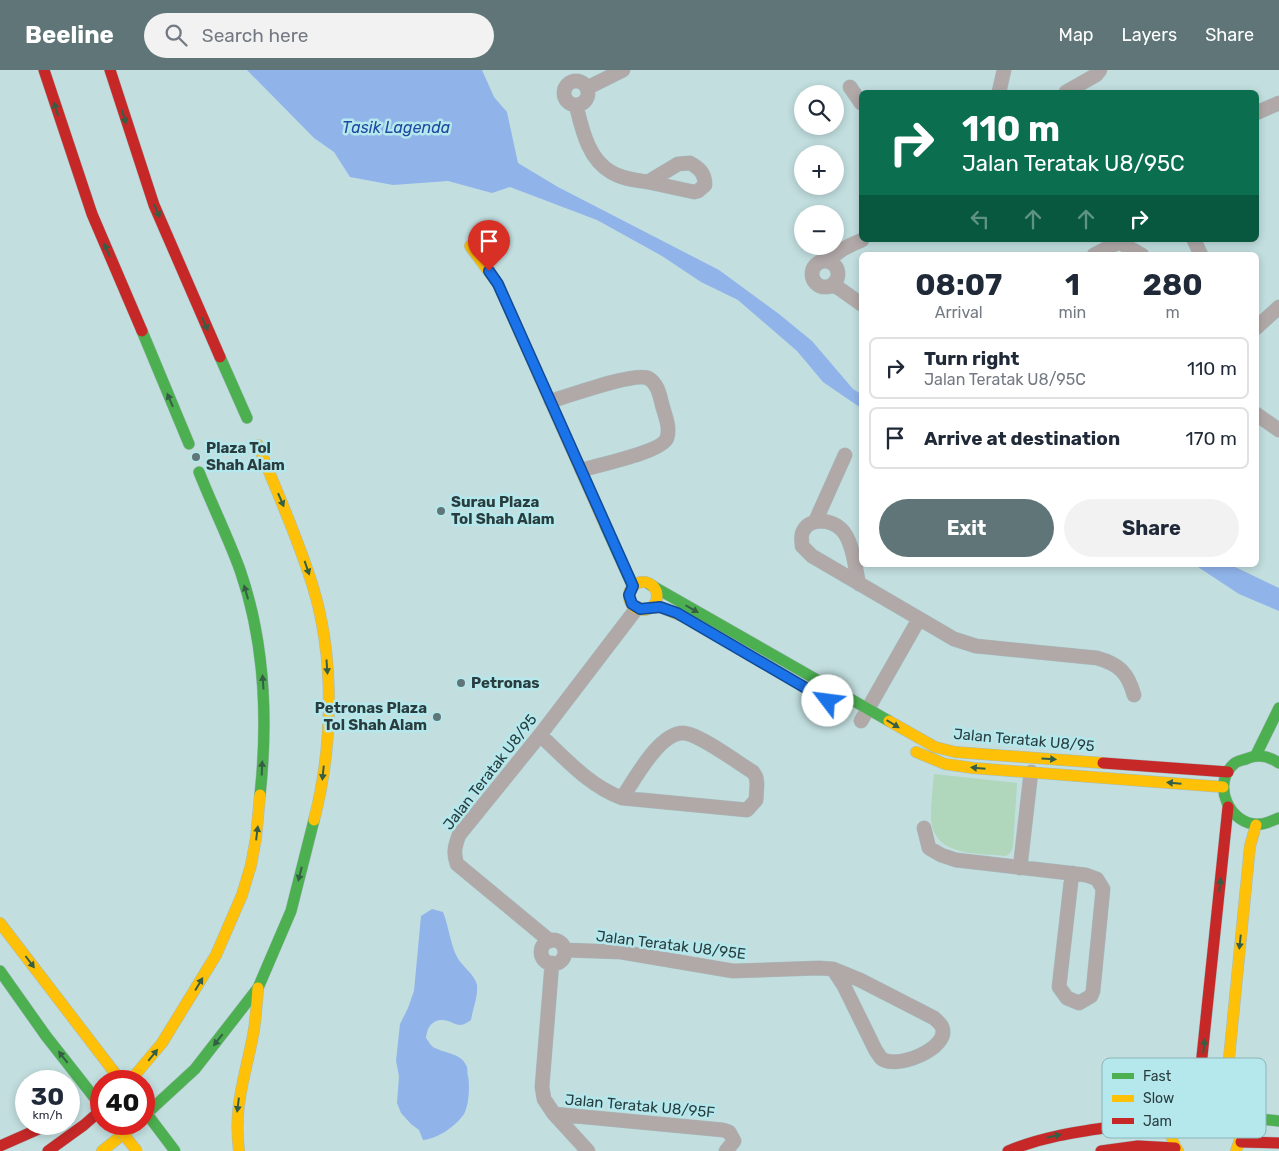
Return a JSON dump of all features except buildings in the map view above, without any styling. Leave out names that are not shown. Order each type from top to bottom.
[{"type":"main road","points":[[44,70],[88,205],[188,444]]},
{"type":"main road","points":[[110,70],[154,205],[247,418]]},
{"type":"main road","points":[[470,246],[498,284],[633,586]]},
{"type":"main road","points":[[155,1106],[195,1069],[258,988],[291,911],[321,793],[327,743],[329,685],[321,619],[313,587],[290,522],[258,446]]},
{"type":"main road","points":[[139,1070],[162,1043],[216,955],[242,895],[251,865],[256,838],[261,787],[264,699],[258,639],[240,571],[200,472]]},
{"type":"main road","points":[[643,608],[654,604],[656,598],[654,588],[649,584],[640,582],[633,586],[630,592],[629,598],[632,604],[643,608],[660,607],[677,613],[694,623]]},
{"type":"main road","name":"Jalan Teratak U8/95","points":[[649,584],[863,718],[935,747],[956,752],[1228,772]]},
{"type":"main road","points":[[1256,755],[1279,708]]},
{"type":"main road","name":"Jalan Teratak U8/95","points":[[904,745],[921,755],[945,764],[1223,787]]},
{"type":"main road","points":[[1279,763],[1266,756],[1256,755],[1245,758],[1236,763],[1228,772],[1223,787],[1228,807],[1235,816],[1244,822],[1256,825],[1268,824],[1279,818]]},
{"type":"main road","points":[[1202,1058],[1228,807]]},
{"type":"main road","points":[[1228,1058],[1250,846],[1256,825]]},
{"type":"main road","points":[[0,923],[113,1070]]},
{"type":"main road","points":[[0,971],[90,1095]]},
{"type":"main road","points":[[238,1151],[237,1110],[240,1086],[254,1031],[258,988]]},
{"type":"main road","points":[[48,1151],[90,1117]]},
{"type":"main road","points":[[1266,1120],[1279,1121]]},
{"type":"main road","points":[[155,1125],[175,1151]]},
{"type":"main road","points":[[1008,1151],[1060,1135],[1102,1129]]},
{"type":"main road","points":[[0,1146],[27,1135]]},
{"type":"main road","points":[[102,1151],[122,1135]]},
{"type":"main road","points":[[124,1135],[137,1151]]},
{"type":"main road","points":[[117,1151],[128,1135]]},
{"type":"main road","points":[[1171,1138],[1176,1150]]},
{"type":"main road","points":[[1238,1146],[1279,1143]]},
{"type":"main road","points":[[1101,1151],[1148,1146],[1176,1150]]},
{"type":"street","points":[[588,88],[607,74],[623,70]]},
{"type":"street","points":[[999,90],[1004,70]]},
{"type":"street","points":[[1070,90],[1096,75],[1100,70]]},
{"type":"street","points":[[578,81],[585,84],[588,88],[588,96],[586,101],[576,105],[569,103],[564,97],[564,92],[566,85],[570,82],[578,81]]},
{"type":"street","points":[[850,87],[859,99]]},
{"type":"street","points":[[1259,113],[1279,103]]},
{"type":"street","points":[[576,105],[585,138],[598,160],[610,172],[648,182]]},
{"type":"street","points":[[830,262],[841,250],[859,241]]},
{"type":"street","points":[[1100,252],[1118,242]]},
{"type":"street","points":[[1122,242],[1137,252]]},
{"type":"street","points":[[818,262],[830,262],[834,264],[838,272],[836,281],[829,286],[821,286],[812,277],[813,268],[818,262]]},
{"type":"street","points":[[833,284],[859,303]]},
{"type":"street","points":[[1259,325],[1279,307]]},
{"type":"street","points":[[551,401],[630,377],[647,378],[657,387],[668,426],[667,438],[663,444],[652,451],[582,470]]},
{"type":"street","points":[[1259,416],[1279,430]]},
{"type":"street","points":[[815,522],[845,456]]},
{"type":"street","points":[[859,584],[851,548],[841,528],[829,522],[815,522],[807,526],[801,534],[802,546],[812,556],[919,620],[954,639],[976,646],[1097,658],[1107,661],[1121,670],[1130,680],[1134,695]]},
{"type":"street","name":"Jalan Teratak U8/95","points":[[550,940],[457,864],[454,855],[455,844],[459,835],[643,608]]},
{"type":"street","points":[[863,718],[919,620]]},
{"type":"street","points":[[540,735],[596,785],[608,793],[622,798],[747,810],[756,800],[756,777],[753,772],[696,736],[684,733],[670,736],[659,745],[622,798]]},
{"type":"street","points":[[1020,868],[1031,772]]},
{"type":"street","points":[[924,828],[929,848],[940,855],[956,860],[1086,875],[1097,879],[1103,889],[1094,991],[1091,996],[1079,1003],[1067,998],[1059,986],[1072,874]]},
{"type":"street","points":[[550,940],[560,942],[565,950],[563,958],[558,962],[552,963],[545,960],[542,953],[544,945],[550,940]]},
{"type":"street","name":"Jalan Teratak U8/95E","points":[[565,950],[630,953],[733,971],[834,969],[860,980],[934,1018],[942,1026],[943,1032],[938,1043],[927,1052],[906,1061],[893,1062],[882,1059],[876,1051],[834,969]]},
{"type":"street","name":"Jalan Teratak U8/95F","points":[[552,963],[542,1087],[544,1099],[554,1114],[588,1151]]},
{"type":"street","name":"Jalan Teratak U8/95F","points":[[554,1114],[723,1130],[729,1132],[734,1141],[726,1151]]},
{"type":"green space","points":[[934,774],[1017,783],[1011,852],[1006,856],[969,853],[946,845],[938,838],[933,828],[931,814]]},
{"type":"water","name":"Tasik Lagenda","points":[[247,70],[482,70],[494,97],[507,112],[518,163],[558,187],[719,270],[812,341],[853,389],[859,393],[859,407],[823,382],[797,351],[738,300],[701,282],[662,256],[597,220],[510,187],[492,193],[448,181],[393,185],[350,177],[334,152],[314,138]]},
{"type":"water","points":[[1198,567],[1235,567],[1279,588],[1279,611],[1239,594]]},
{"type":"water","points":[[432,909],[443,912],[457,957],[476,981],[477,989],[471,1020],[457,1025],[439,1020],[428,1029],[426,1038],[432,1046],[464,1061],[467,1068],[469,1090],[466,1110],[461,1119],[440,1134],[423,1140],[419,1130],[401,1113],[397,1103],[399,1076],[396,1061],[400,1024],[414,991],[421,916]]},
{"type":"traffic: fast","points":[[142,331],[189,444]]},
{"type":"traffic: fast","points":[[220,357],[247,418]]},
{"type":"traffic: fast","points":[[199,472],[240,570],[255,625],[264,710],[260,795]]},
{"type":"traffic: fast","points":[[605,525],[633,587]]},
{"type":"traffic: fast","points":[[649,584],[889,721]]},
{"type":"traffic: fast","points":[[1256,755],[1279,708]]},
{"type":"traffic: fast","points":[[1279,763],[1267,757],[1250,757],[1236,762],[1228,771],[1224,781],[1224,792],[1227,802],[1240,819],[1249,823],[1262,824],[1279,818]]},
{"type":"traffic: fast","points":[[155,1106],[195,1069],[258,988],[291,911],[314,820]]},
{"type":"traffic: fast","points":[[0,971],[46,1036],[90,1092]]},
{"type":"traffic: fast","points":[[1266,1120],[1279,1121]]},
{"type":"traffic: fast","points":[[155,1125],[175,1151]]},
{"type":"traffic: slow","points":[[470,246],[498,284],[605,525]]},
{"type":"traffic: slow","points":[[258,445],[301,551],[313,587],[325,644],[328,673],[328,733],[325,763],[314,820]]},
{"type":"traffic: slow","points":[[643,582],[653,586],[657,596],[653,606],[643,610],[633,606],[629,596],[633,586],[643,582]]},
{"type":"traffic: slow","points":[[649,608],[660,607],[686,618]]},
{"type":"traffic: slow","points":[[889,721],[935,747],[955,752],[1103,763]]},
{"type":"traffic: slow","points":[[916,752],[945,764],[973,768],[1223,787]]},
{"type":"traffic: slow","points":[[139,1070],[162,1043],[216,955],[242,895],[251,865],[256,838],[260,795]]},
{"type":"traffic: slow","points":[[1229,1058],[1250,846],[1256,825]]},
{"type":"traffic: slow","points":[[0,923],[113,1070]]},
{"type":"traffic: slow","points":[[239,1151],[239,1104],[254,1030],[258,988]]},
{"type":"traffic: slow","points":[[102,1151],[122,1135]]},
{"type":"traffic: slow","points":[[124,1135],[137,1151]]},
{"type":"traffic: slow","points":[[1172,1138],[1178,1151]]},
{"type":"traffic: slow","points":[[1236,1151],[1240,1138]]},
{"type":"traffic: jam","points":[[44,70],[92,214],[142,331]]},
{"type":"traffic: jam","points":[[110,70],[154,205],[220,357]]},
{"type":"traffic: jam","points":[[1103,763],[1228,772]]},
{"type":"traffic: jam","points":[[1202,1058],[1228,807]]},
{"type":"traffic: jam","points":[[48,1151],[90,1120]]},
{"type":"traffic: jam","points":[[1008,1151],[1029,1143],[1070,1133],[1102,1128]]},
{"type":"traffic: jam","points":[[0,1146],[25,1135]]},
{"type":"traffic: jam","points":[[1241,1142],[1279,1143]]},
{"type":"traffic: jam","points":[[1101,1151],[1138,1146],[1175,1148]]},
{"type":"place","name":"Plaza Tol Shah Alam","points":[[196,457]]},
{"type":"place","name":"Surau Plaza Tol Shah Alam","points":[[441,511]]},
{"type":"place","name":"Petronas","points":[[461,683]]},
{"type":"place","name":"Petronas Plaza Tol Shah Alam","points":[[437,717]]},
{"type":"route","points":[[489,271],[498,284],[633,586],[629,595],[632,604],[643,610],[660,607],[677,613],[828,701]]}]
